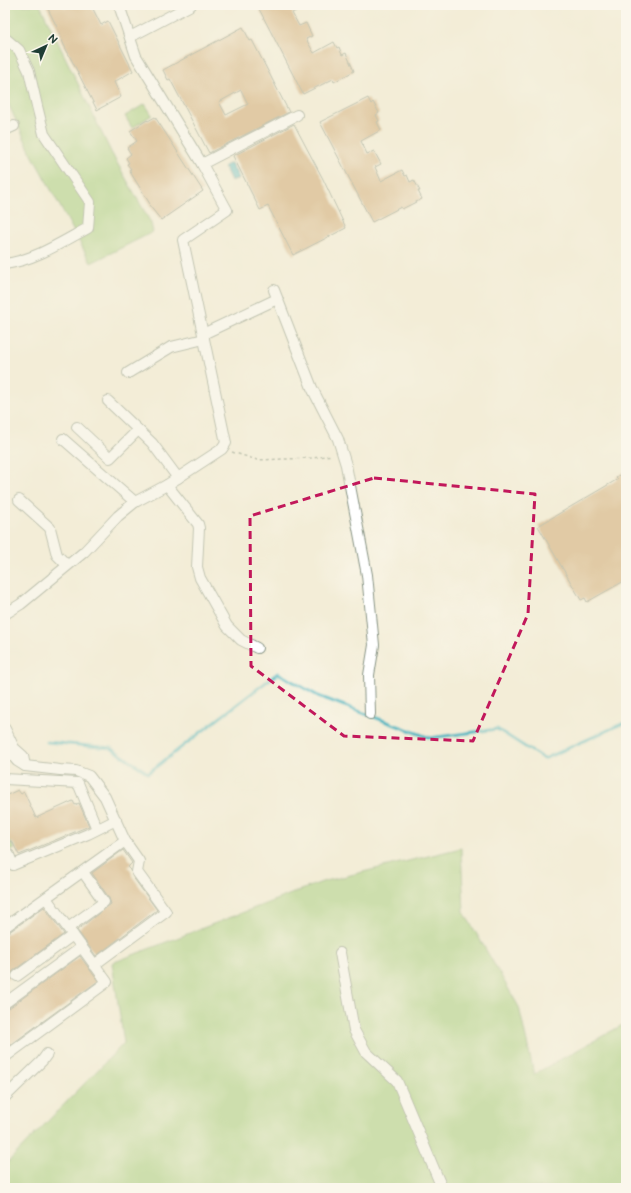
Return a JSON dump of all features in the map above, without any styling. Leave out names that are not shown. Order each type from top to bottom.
[{"type":"street","points":[[5,614],[21,604],[84,552],[118,516],[135,502],[168,485],[222,449],[226,443],[183,240],[227,210],[202,164],[136,56],[119,5]]},
{"type":"street","points":[[130,37],[191,5]]},
{"type":"street","points":[[5,38],[19,50],[29,71],[44,134],[90,202],[88,228],[61,243],[20,262],[5,264]]},
{"type":"street","points":[[202,164],[297,115]]},
{"type":"street","points":[[128,373],[171,347],[204,336],[276,295],[312,388],[338,439],[348,473],[367,575],[374,645],[369,675],[370,714]]},
{"type":"street","points":[[108,401],[152,444],[178,478]]},
{"type":"street","points":[[77,427],[110,458],[138,430]]},
{"type":"street","points":[[63,439],[135,502]]},
{"type":"street","points":[[168,485],[198,524],[197,567],[200,578],[227,626],[241,640],[257,648]]},
{"type":"street","points":[[19,500],[50,528],[58,555],[67,565]]},
{"type":"street","points":[[5,729],[14,748],[23,756],[25,766]]},
{"type":"street","points":[[5,746],[17,761],[25,766],[76,771],[89,776],[105,797],[125,842],[139,861],[136,872],[166,912],[94,965]]},
{"type":"street","points":[[5,779],[78,783],[97,829]]},
{"type":"street","points":[[9,855],[13,865],[116,820]]},
{"type":"street","points":[[5,927],[125,842]]},
{"type":"street","points":[[17,976],[104,902],[83,872]]},
{"type":"street","points":[[5,1057],[107,982],[46,898]]},
{"type":"street","points":[[5,1003],[82,947]]},
{"type":"street","points":[[340,953],[354,1030],[366,1052],[397,1081],[442,1188]]},
{"type":"street","points":[[5,1097],[42,1062],[47,1054]]},
{"type":"path","points":[[222,449],[257,460],[313,458],[342,454]]},
{"type":"highlighted area","points":[[374,478],[535,494],[528,614],[473,741],[344,736],[251,666],[250,516]]},
{"type":"green space","points":[[5,5],[40,5],[111,152],[151,223],[153,232],[91,263],[31,153],[5,97]]},
{"type":"green space","points":[[145,104],[152,115],[132,128],[125,116]]},
{"type":"green space","points":[[5,827],[14,849],[5,853]]},
{"type":"green space","points":[[461,848],[464,912],[519,1007],[534,1074],[626,1023],[626,1188],[5,1188],[5,1165],[124,1043],[112,963],[322,882]]},
{"type":"water","points":[[231,163],[239,178],[231,181],[224,166]]},
{"type":"building","points":[[46,5],[63,5],[65,8],[71,5],[91,5],[101,25],[108,21],[133,71],[114,82],[121,97],[97,110],[64,45],[60,33]]},
{"type":"building","points":[[257,5],[296,5],[298,10],[292,13],[299,26],[306,23],[312,36],[306,39],[314,53],[334,42],[337,48],[339,47],[342,55],[346,53],[354,71],[334,82],[333,79],[303,94]]},
{"type":"building","points":[[243,27],[250,41],[252,40],[289,112],[209,153],[170,79],[168,80],[163,70]],"holes":[[[241,90],[248,104],[226,115],[219,102]]]},
{"type":"building","points":[[368,98],[371,104],[373,102],[379,113],[376,115],[379,121],[377,122],[381,130],[361,141],[367,154],[374,151],[381,164],[375,167],[381,181],[402,170],[405,176],[407,175],[410,182],[414,180],[420,191],[418,191],[422,199],[402,209],[401,207],[372,222],[320,122]]},
{"type":"building","points":[[155,117],[203,191],[161,220],[149,205],[150,204],[129,170],[131,169],[127,164],[129,163],[126,158],[131,154],[127,148],[137,141],[130,131],[147,120],[148,121]]},
{"type":"building","points":[[294,124],[323,179],[346,228],[293,255],[268,206],[260,210],[233,156]]},
{"type":"building","points":[[626,471],[626,580],[587,602],[585,598],[581,600],[538,526],[618,479],[616,477]]},
{"type":"building","points":[[18,790],[21,794],[24,792],[36,818],[73,801],[75,805],[79,803],[89,826],[19,855],[12,841],[10,842],[5,832],[5,796]]},
{"type":"building","points":[[123,850],[132,863],[128,867],[131,870],[132,876],[157,910],[96,956],[77,930],[111,904],[109,898],[92,873]]},
{"type":"building","points":[[44,907],[64,934],[13,971],[5,980],[5,935]]},
{"type":"building","points":[[80,956],[98,981],[5,1049],[5,1009],[9,1008]]},
{"type":"waterway","points":[[47,742],[111,748],[148,773],[278,673],[318,696],[430,738],[497,729],[544,759],[626,722]]}]
